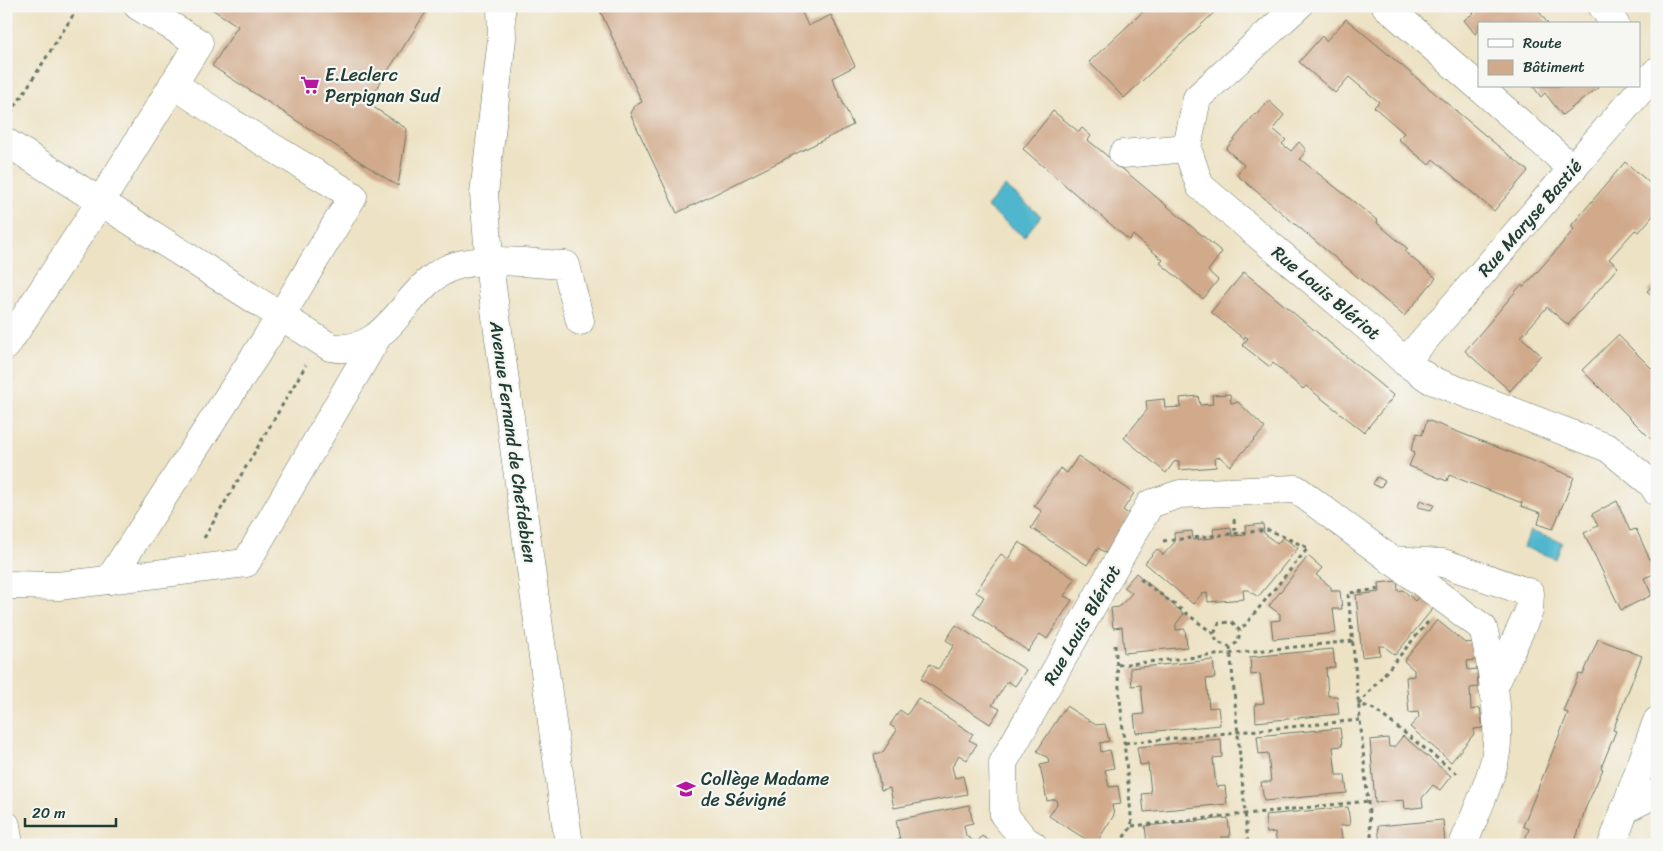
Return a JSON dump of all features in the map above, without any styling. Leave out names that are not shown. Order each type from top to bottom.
[{"type":"street","points":[[6,346],[101,201],[199,43],[138,6]]},
{"type":"street","name":"Avenue Fernand de Chefdebien","points":[[502,6],[502,38],[484,194],[490,262],[569,845]]},
{"type":"street","name":"Avenue Fernand de Chefdebien","points":[[502,38],[511,6]]},
{"type":"street","points":[[1123,154],[1187,148],[1197,98],[1298,6]]},
{"type":"street","points":[[1386,6],[1478,86]]},
{"type":"street","points":[[1602,6],[1614,22]]},
{"type":"street","name":"Rue Maryse Bastié","points":[[1640,84],[1652,69]]},
{"type":"street","points":[[109,580],[281,316],[353,196],[232,123],[173,84]]},
{"type":"street","points":[[1480,88],[1573,169]]},
{"type":"street","name":"Rue Maryse Bastié","points":[[1405,362],[1573,169],[1637,88]]},
{"type":"street","points":[[6,142],[330,347],[343,349],[360,347],[376,339]]},
{"type":"street","name":"Rue Louis Blériot","points":[[1187,148],[1200,186],[1373,332],[1405,362],[1430,380],[1608,448],[1652,484],[1657,492]]},
{"type":"street","points":[[6,585],[58,586],[246,563],[376,339],[434,276],[456,266],[490,262],[566,265],[580,321]]},
{"type":"street","name":"Rue Louis Blériot","points":[[1033,845],[1025,840],[1004,815],[1003,763],[1150,504],[1180,494],[1296,489],[1483,628],[1488,650],[1498,737],[1495,760],[1463,845]]},
{"type":"street","points":[[1391,560],[1443,563],[1530,593],[1529,611],[1493,690]]},
{"type":"street","points":[[1612,845],[1657,721]]},
{"type":"street","points":[[1625,809],[1657,793]]},
{"type":"street","points":[[6,825],[9,845]]},
{"type":"path","points":[[6,120],[80,6]]},
{"type":"path","points":[[200,568],[198,547],[321,341]]},
{"type":"path","points":[[1154,542],[1269,530],[1308,548],[1240,631],[1238,642],[1230,647]]},
{"type":"path","points":[[1372,845],[1348,593],[1389,588],[1391,560]]},
{"type":"path","points":[[1118,561],[1214,634],[1218,642],[1230,647]]},
{"type":"path","points":[[1359,704],[1446,600]]},
{"type":"path","points":[[1214,634],[1219,623],[1232,622],[1240,631]]},
{"type":"path","points":[[1118,665],[1352,641]]},
{"type":"path","points":[[1115,645],[1132,826],[1118,845]]},
{"type":"path","points":[[1230,647],[1248,845]]},
{"type":"path","points":[[1359,704],[1374,710],[1482,793]]},
{"type":"path","points":[[1125,743],[1360,720]]},
{"type":"path","points":[[1132,826],[1369,801]]},
{"type":"water","points":[[1005,186],[1041,216],[1024,237],[987,207]]},
{"type":"water","points":[[1530,531],[1562,542],[1556,559],[1524,547]]},
{"type":"building","name":"E.Leclerc Perpignan Sud","points":[[207,6],[430,6],[367,103],[407,129],[398,186],[212,66],[238,26]]},
{"type":"building","points":[[598,6],[799,6],[808,26],[831,15],[855,66],[832,78],[853,125],[677,213],[630,113],[634,106],[642,102]]},
{"type":"building","points":[[1149,6],[1221,6],[1124,98],[1089,62]]},
{"type":"building","points":[[1469,6],[1535,6],[1547,22],[1478,22],[1478,31],[1475,34],[1464,20],[1474,13]]},
{"type":"building","points":[[1346,19],[1528,171],[1494,211],[1433,159],[1429,165],[1398,139],[1404,133],[1374,107],[1379,102],[1349,77],[1335,93],[1299,62],[1322,36],[1326,41]]},
{"type":"building","points":[[1534,88],[1598,88],[1562,115],[1545,93],[1541,97]]},
{"type":"building","points":[[1269,101],[1284,115],[1273,129],[1286,140],[1282,144],[1291,151],[1299,142],[1306,150],[1300,159],[1378,221],[1377,223],[1408,249],[1405,252],[1436,278],[1404,316],[1237,175],[1244,165],[1226,149],[1255,114]]},
{"type":"building","points":[[1053,111],[1079,132],[1082,128],[1091,136],[1088,140],[1222,252],[1208,271],[1218,280],[1203,299],[1160,263],[1163,260],[1133,235],[1129,240],[1023,149]]},
{"type":"building","points":[[1625,162],[1657,189],[1657,211],[1639,232],[1635,230],[1609,259],[1618,267],[1568,325],[1547,307],[1521,337],[1541,355],[1510,391],[1465,351],[1521,285],[1524,287],[1560,246],[1574,229],[1571,226]]},
{"type":"building","points":[[1244,272],[1394,396],[1364,432],[1306,386],[1303,389],[1273,363],[1270,367],[1242,345],[1248,338],[1245,336],[1244,339],[1211,312]]},
{"type":"building","points":[[1657,282],[1657,300],[1647,291]]},
{"type":"building","points":[[1618,335],[1657,374],[1657,445],[1582,370]]},
{"type":"building","points":[[1230,394],[1231,403],[1238,402],[1265,428],[1230,466],[1220,457],[1215,458],[1216,467],[1179,470],[1179,461],[1174,462],[1166,473],[1124,438],[1147,410],[1146,401],[1164,399],[1165,408],[1181,407],[1180,398],[1198,396],[1200,405],[1213,404],[1212,395]]},
{"type":"building","points":[[1427,420],[1574,477],[1553,529],[1538,524],[1541,513],[1521,506],[1522,503],[1449,475],[1447,481],[1409,466],[1415,452],[1411,450],[1417,433],[1422,435]]},
{"type":"building","points":[[1078,456],[1134,493],[1123,510],[1130,515],[1106,553],[1098,548],[1087,565],[1031,528],[1042,511],[1034,506],[1060,468],[1067,473]]},
{"type":"building","points":[[1377,477],[1385,481],[1380,488],[1373,484]]},
{"type":"building","points":[[1420,500],[1434,505],[1431,510],[1418,507]]},
{"type":"building","points":[[1617,501],[1630,531],[1636,529],[1656,573],[1644,578],[1652,595],[1621,610],[1584,533],[1598,526],[1592,514]]},
{"type":"building","points":[[1263,524],[1264,533],[1277,544],[1283,537],[1298,548],[1258,597],[1248,590],[1243,590],[1244,599],[1208,602],[1207,593],[1202,594],[1193,604],[1145,563],[1157,549],[1163,555],[1175,542],[1174,533],[1192,531],[1193,540],[1214,538],[1213,529],[1231,527],[1232,536],[1246,535],[1245,526]]},
{"type":"building","points":[[1019,542],[1075,579],[1064,596],[1072,600],[1047,639],[1040,634],[1028,651],[973,614],[984,597],[976,592],[988,573],[1001,554],[1008,559]]},
{"type":"building","points":[[1308,556],[1322,568],[1316,575],[1331,587],[1331,591],[1340,591],[1342,609],[1333,609],[1336,633],[1273,639],[1271,621],[1280,620],[1280,614],[1269,606]]},
{"type":"building","points":[[1136,573],[1184,614],[1176,624],[1176,630],[1185,629],[1187,647],[1124,653],[1122,627],[1113,628],[1111,608],[1119,607],[1132,593],[1124,587]]},
{"type":"building","points":[[1397,581],[1398,591],[1403,590],[1415,601],[1421,594],[1435,606],[1395,655],[1384,646],[1379,646],[1380,655],[1362,657],[1356,595],[1380,592],[1379,583]]},
{"type":"building","points":[[1437,620],[1465,643],[1474,642],[1476,660],[1467,661],[1468,670],[1477,669],[1478,687],[1470,688],[1471,710],[1480,708],[1483,728],[1474,729],[1474,734],[1451,762],[1410,727],[1419,717],[1418,712],[1409,713],[1406,677],[1414,676],[1414,670],[1404,661]]},
{"type":"building","points":[[956,625],[1026,670],[1015,686],[1008,681],[992,705],[1000,709],[990,724],[921,679],[930,664],[938,669],[954,645],[946,640]]},
{"type":"building","points":[[1598,639],[1642,656],[1613,730],[1616,731],[1601,768],[1603,769],[1586,807],[1574,845],[1523,845],[1529,829],[1523,826],[1568,713],[1563,711],[1579,674],[1583,675]]},
{"type":"building","points":[[1333,649],[1335,667],[1326,668],[1328,696],[1337,696],[1339,714],[1256,722],[1255,704],[1264,703],[1260,674],[1251,675],[1250,657]]},
{"type":"building","points":[[1213,660],[1215,678],[1206,679],[1209,708],[1218,707],[1220,725],[1136,733],[1134,715],[1144,714],[1141,685],[1132,686],[1130,668]]},
{"type":"building","points":[[918,698],[973,734],[969,740],[977,744],[967,760],[959,755],[952,767],[955,778],[963,776],[967,794],[894,808],[890,788],[881,790],[874,754],[883,752],[897,730],[890,725],[900,710],[907,715]]},
{"type":"building","points":[[1066,706],[1096,725],[1105,724],[1109,741],[1100,743],[1101,752],[1110,750],[1114,768],[1105,770],[1109,787],[1118,786],[1121,804],[1112,805],[1114,815],[1095,845],[1049,816],[1057,804],[1056,799],[1047,801],[1040,765],[1049,763],[1048,758],[1037,751]]},
{"type":"building","points":[[1340,728],[1342,746],[1333,747],[1336,775],[1345,775],[1347,793],[1264,801],[1261,782],[1271,782],[1268,753],[1259,754],[1257,736]]},
{"type":"building","points":[[1403,736],[1451,776],[1440,790],[1433,785],[1422,798],[1423,807],[1405,809],[1404,800],[1375,803],[1370,740],[1388,738],[1389,747],[1394,747]]},
{"type":"building","points":[[1221,739],[1222,757],[1213,758],[1216,787],[1225,786],[1227,804],[1144,812],[1142,794],[1151,793],[1148,764],[1140,765],[1137,747]]},
{"type":"building","points":[[969,805],[973,823],[964,825],[966,836],[977,843],[982,836],[996,845],[892,845],[891,842],[900,840],[896,820]]},
{"type":"building","points":[[1348,807],[1350,825],[1340,826],[1343,845],[1277,845],[1275,832],[1267,833],[1265,815]]},
{"type":"building","points":[[1228,818],[1230,837],[1221,837],[1222,845],[1147,844],[1145,826]]},
{"type":"building","points":[[1443,820],[1445,845],[1380,845],[1378,826]]},
{"type":"place","name":"E.Leclerc Perpignan Sud","points":[[310,85]]},
{"type":"place","name":"Collège Madame de Sévigné","points":[[686,789]]}]
